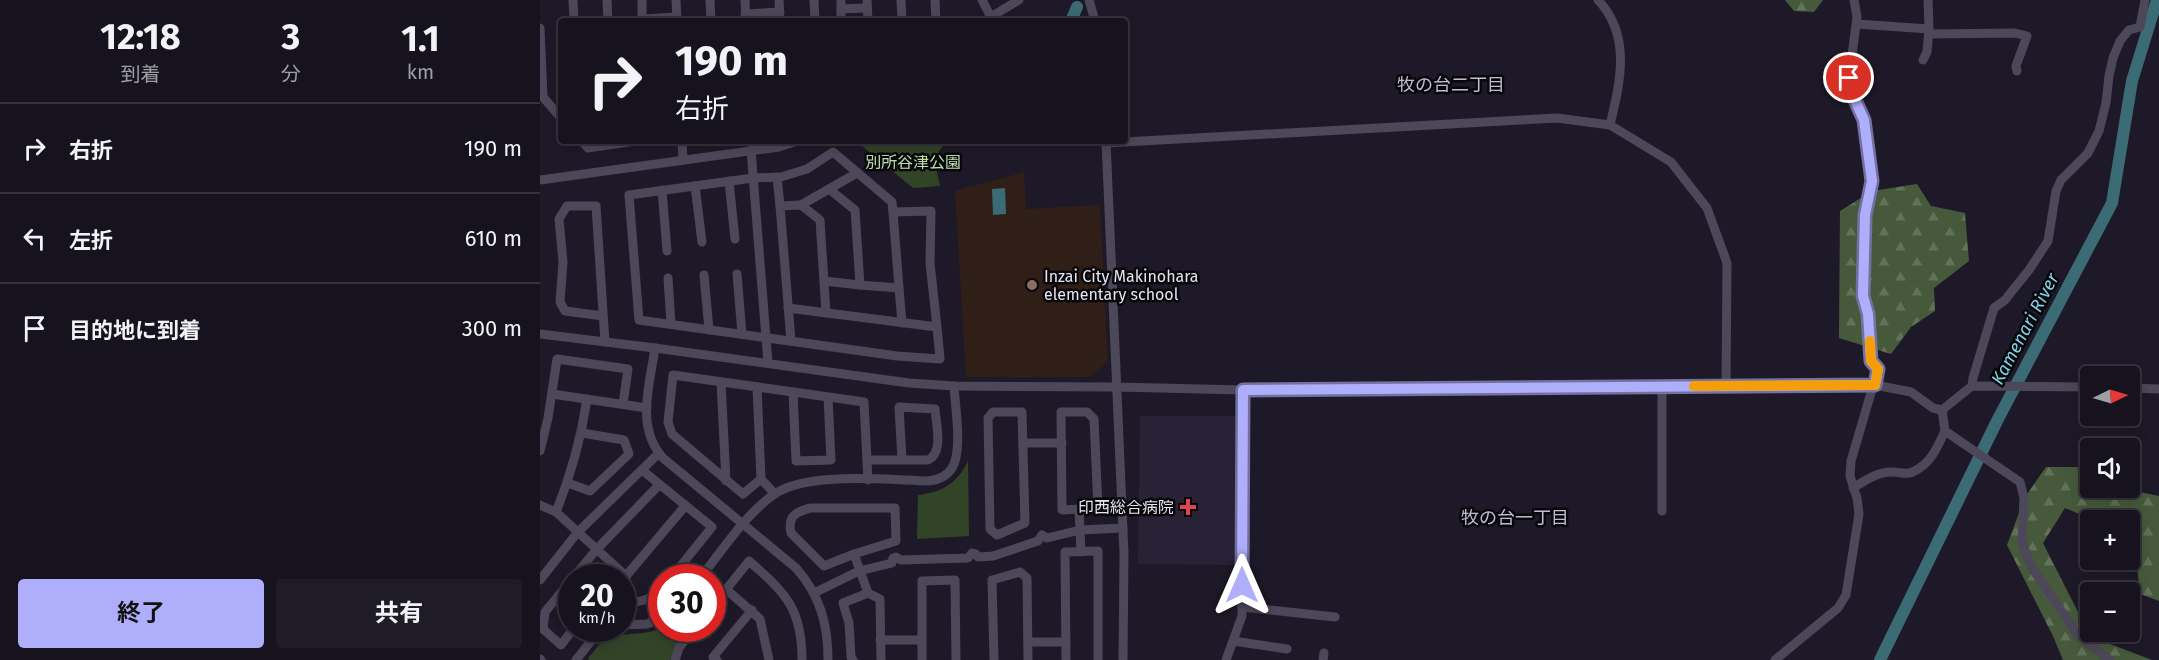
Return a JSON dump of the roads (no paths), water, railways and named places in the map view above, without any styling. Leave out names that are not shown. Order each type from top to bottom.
[{"type":"street","points":[[573,0],[574,18]]},
{"type":"street","points":[[607,0],[608,18]]},
{"type":"street","points":[[642,0],[642,18]]},
{"type":"street","points":[[676,0],[677,18]]},
{"type":"street","points":[[710,0],[711,18]]},
{"type":"street","points":[[745,0],[746,17],[780,16],[779,0]]},
{"type":"street","points":[[814,0],[814,18]]},
{"type":"street","points":[[901,0],[902,18]]},
{"type":"street","points":[[936,0],[936,18]]},
{"type":"street","points":[[982,0],[988,18]]},
{"type":"street","points":[[990,18],[1019,0]]},
{"type":"street","points":[[1089,0],[1094,18]]},
{"type":"street","points":[[1598,0],[1606,9],[1620,41],[1620,80],[1610,125]]},
{"type":"street","points":[[1775,660],[1838,608],[1846,595],[1859,514],[1850,476],[1851,461],[1878,369],[1871,361],[1868,314],[1863,296],[1865,215],[1872,181],[1864,120],[1854,98],[1849,78],[1857,24],[1854,0]]},
{"type":"street","points":[[1923,60],[1927,52],[1929,32],[1928,0]]},
{"type":"street","points":[[1972,386],[1994,308],[2005,300],[2048,241],[2056,191],[2061,180],[2088,153],[2099,131],[2113,58],[2123,35],[2129,30],[2140,27],[2145,0]]},
{"type":"street","points":[[841,4],[867,4]]},
{"type":"street","points":[[1857,24],[1929,32],[2015,33],[2027,36],[2016,66],[2017,71]]},
{"type":"street","points":[[540,28],[543,97],[558,114]]},
{"type":"street","points":[[1128,141],[1557,118],[1610,125],[1671,162],[1707,208],[1727,262],[1726,386]]},
{"type":"street","points":[[585,144],[588,148],[605,144]]},
{"type":"street","points":[[682,144],[683,160]]},
{"type":"street","points":[[540,180],[788,144]]},
{"type":"street","points":[[1106,144],[1123,528],[1122,660]]},
{"type":"street","points":[[751,150],[768,363]]},
{"type":"street","points":[[893,212],[931,211],[930,263],[940,359],[897,356],[639,320],[629,195],[753,178],[777,177],[807,169],[833,152],[892,202],[902,322]]},
{"type":"street","points":[[780,206],[801,205],[857,173]]},
{"type":"street","points":[[777,177],[791,341]]},
{"type":"street","points":[[729,181],[735,239]]},
{"type":"street","points":[[695,186],[702,242]]},
{"type":"street","points":[[830,189],[855,210],[860,285]]},
{"type":"street","points":[[662,190],[668,251]]},
{"type":"street","points":[[801,205],[820,220],[826,313]]},
{"type":"street","points":[[603,316],[565,311],[560,302],[563,262],[559,219],[567,206],[596,206],[605,342]]},
{"type":"street","points":[[737,274],[742,334]]},
{"type":"street","points":[[704,275],[709,330]]},
{"type":"street","points":[[668,278],[671,324]]},
{"type":"street","points":[[824,281],[899,288]]},
{"type":"street","points":[[789,308],[937,327]]},
{"type":"street","points":[[540,334],[909,383],[954,386],[1243,390],[1875,385],[1911,392],[1933,408],[1942,410]]},
{"type":"street","points":[[655,348],[647,408],[647,431],[652,445],[796,568],[814,592],[826,623],[828,660]]},
{"type":"street","points":[[540,451],[557,359],[628,369],[623,404]]},
{"type":"street","points":[[761,479],[743,495],[675,438],[668,422],[673,375],[864,402],[868,480]]},
{"type":"street","points":[[721,382],[726,481]]},
{"type":"street","points":[[711,564],[758,508],[788,486],[818,480],[928,481],[936,480],[948,472],[953,466],[957,450],[954,386]]},
{"type":"street","points":[[1942,410],[1972,386],[2080,387]]},
{"type":"street","points":[[757,387],[761,479],[775,494]]},
{"type":"street","points":[[1662,387],[1662,511]]},
{"type":"street","points":[[2140,388],[2159,389]]},
{"type":"street","points":[[1226,660],[1242,616],[1243,390]]},
{"type":"street","points":[[793,392],[796,461],[831,460],[828,397]]},
{"type":"street","points":[[552,394],[647,408]]},
{"type":"street","points":[[556,512],[568,483],[582,433],[587,399]]},
{"type":"street","points":[[867,460],[902,460],[928,460],[936,455],[935,409],[899,407],[902,460]]},
{"type":"street","points":[[1854,488],[1869,478],[1890,472],[1905,475],[1921,467],[1932,456],[1945,431],[1942,410]]},
{"type":"street","points":[[993,412],[1023,412],[1023,443],[1025,523],[997,535],[990,529],[988,418],[993,412]]},
{"type":"street","points":[[1061,412],[1087,412],[1094,419],[1098,508],[1062,510],[1062,443],[1061,412]]},
{"type":"street","points":[[1945,431],[2020,482],[2024,498],[2022,543],[2032,568],[2079,637],[2110,660]]},
{"type":"street","points":[[568,483],[590,491],[629,454],[624,440],[582,433]]},
{"type":"street","points":[[1023,443],[1062,443]]},
{"type":"street","points":[[540,580],[577,533],[659,453]]},
{"type":"street","points":[[642,470],[712,527],[682,564]]},
{"type":"street","points":[[584,564],[659,485]]},
{"type":"street","points":[[540,505],[556,512],[612,564]]},
{"type":"street","points":[[636,564],[685,506]]},
{"type":"street","points":[[811,508],[896,508],[896,541],[854,554],[824,566],[791,532],[790,520],[799,512],[811,508]]},
{"type":"street","points":[[1079,509],[1081,552]]},
{"type":"street","points":[[814,592],[859,571],[896,562],[993,556],[1043,539],[1080,530],[1123,528]]},
{"type":"street","points":[[1066,660],[1065,552],[1098,551],[1098,660]]},
{"type":"street","points":[[854,554],[868,593],[880,599],[880,660]]},
{"type":"street","points":[[769,660],[760,619],[726,590],[749,561],[778,586],[796,612],[802,660]]},
{"type":"street","points":[[994,660],[992,580],[1020,572],[1027,578],[1028,660]]},
{"type":"street","points":[[922,660],[922,581],[955,580],[956,660]]},
{"type":"street","points":[[853,660],[849,623],[843,603],[868,593]]},
{"type":"street","points":[[558,595],[544,612],[543,629],[561,645],[563,642]]},
{"type":"street","points":[[1242,607],[1335,617]]},
{"type":"street","points":[[717,660],[713,657],[752,610]]},
{"type":"street","points":[[880,640],[922,640]]},
{"type":"street","points":[[1233,641],[1287,649]]},
{"type":"street","points":[[576,660],[590,642]]},
{"type":"street","points":[[675,660],[684,642]]},
{"type":"street","points":[[1028,642],[1066,642]]},
{"type":"waterway","name":"Kamenari River","points":[[1880,660],[1998,419],[2112,203],[2132,81],[2157,0]]},
{"type":"waterway","points":[[1072,18],[1077,7]]},
{"type":"place","name":"Inzai City Makinohara elementary school","points":[[1032,285]]},
{"type":"place","name":"印西総合病院","points":[[1188,507]]},
{"type":"district","name":"牧の台二丁目","points":[[1451,85]]},
{"type":"district","name":"牧の台一丁目","points":[[1515,518]]},
{"type":"park label","name":"別所谷津公園","points":[[913,162]]}]
